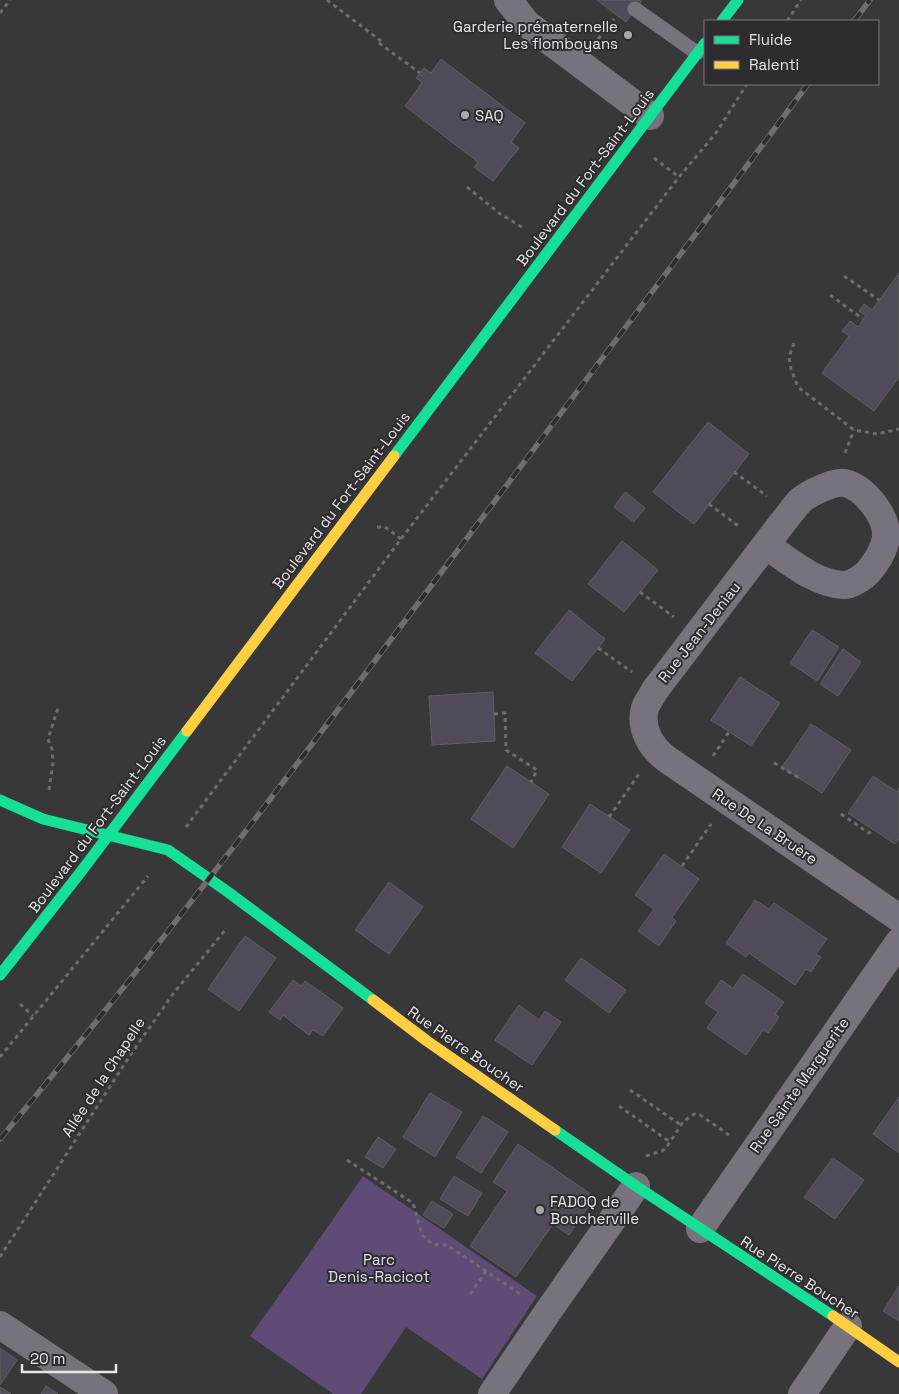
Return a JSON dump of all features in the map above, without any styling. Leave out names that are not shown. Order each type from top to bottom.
[{"type":"street","points":[[508,0],[527,24],[650,116]]},
{"type":"street","points":[[723,20],[738,0]]},
{"type":"street","name":"Boulevard du Fort-Saint-Louis","points":[[0,975],[80,873],[701,48]]},
{"type":"street","name":"Rue Jean-Deniau","points":[[644,724],[645,708],[655,690],[756,539]]},
{"type":"street","name":"Rue De La Bruère","points":[[644,724],[649,741],[662,756],[899,918]]},
{"type":"street","name":"Rue Pierre Boucher","points":[[0,800],[43,819],[168,850],[427,1041],[636,1186],[848,1326],[899,1362]]},
{"type":"street","name":"Rue Sainte Marguerite","points":[[700,1229],[899,942]]},
{"type":"street","points":[[492,1394],[636,1186]]},
{"type":"street","points":[[0,1324],[104,1394]]},
{"type":"street","points":[[802,1394],[848,1326]]},
{"type":"lane","points":[[635,9],[701,48]]},
{"type":"path","points":[[0,14],[10,0]]},
{"type":"path","points":[[327,0],[420,73]]},
{"type":"path","points":[[788,20],[801,0]]},
{"type":"path","points":[[593,46],[617,15]]},
{"type":"path","points":[[185,828],[401,539],[716,133],[746,85]]},
{"type":"path","points":[[668,168],[680,177]]},
{"type":"path","points":[[467,187],[500,213],[525,228]]},
{"type":"path","points":[[844,276],[879,300]]},
{"type":"path","points":[[830,295],[863,319]]},
{"type":"path","points":[[794,343],[789,357],[791,369],[798,387],[854,430],[877,434],[899,429]]},
{"type":"path","points":[[842,460],[854,430]]},
{"type":"path","points":[[734,472],[771,499]]},
{"type":"path","points":[[710,504],[756,539]]},
{"type":"path","points":[[385,527],[401,539]]},
{"type":"path","points":[[640,592],[680,622]]},
{"type":"path","points":[[598,648],[638,676]]},
{"type":"path","points":[[48,796],[53,763],[52,749],[48,739],[58,708]]},
{"type":"path","points":[[494,714],[505,713],[506,750],[537,770],[531,782]]},
{"type":"path","points":[[710,762],[729,732]]},
{"type":"path","points":[[774,763],[801,779]]},
{"type":"path","points":[[609,817],[642,769]]},
{"type":"path","points":[[842,814],[869,834],[872,829]]},
{"type":"path","points":[[682,866],[715,819]]},
{"type":"path","points":[[0,1057],[149,875]]},
{"type":"path","name":"Allée de la Chapelle","points":[[0,1257],[131,1054],[173,994],[229,925]]},
{"type":"path","points":[[20,1004],[33,1016]]},
{"type":"path","points":[[630,1090],[681,1125]]},
{"type":"path","points":[[619,1106],[670,1142]]},
{"type":"path","points":[[646,1156],[662,1151],[681,1125],[689,1116],[694,1114],[700,1115],[734,1138]]},
{"type":"path","points":[[347,1160],[413,1203],[422,1235],[432,1244],[447,1245],[530,1301]]},
{"type":"path","points":[[470,1294],[486,1271]]},
{"type":"green space","name":"Parc Denis-Racicot","points":[[363,1176],[537,1296],[482,1379],[406,1327],[361,1394],[333,1394],[250,1336]]},
{"type":"building","points":[[597,0],[642,0],[626,22]]},
{"type":"building","name":"SAQ","points":[[441,59],[525,123],[511,142],[519,148],[493,181],[474,167],[478,162],[405,106],[422,83],[416,78],[424,68],[431,73]]},
{"type":"building","points":[[899,273],[899,377],[874,411],[822,373],[849,336],[842,331],[850,321],[858,327],[866,316],[859,311],[864,304],[872,310]]},
{"type":"building","points":[[708,422],[749,454],[694,524],[653,492]]},
{"type":"building","points":[[625,492],[645,508],[634,522],[614,507]]},
{"type":"building","points":[[622,541],[658,570],[624,612],[588,584]]},
{"type":"building","points":[[569,610],[605,639],[572,681],[535,653]]},
{"type":"building","points":[[812,630],[839,647],[817,681],[790,663]]},
{"type":"building","points":[[843,649],[861,662],[838,696],[820,684]]},
{"type":"building","points":[[740,677],[780,703],[751,746],[711,720]]},
{"type":"building","points":[[493,692],[495,741],[432,745],[429,696]]},
{"type":"building","points":[[811,724],[851,750],[822,793],[782,767]]},
{"type":"building","points":[[507,766],[549,794],[513,848],[471,819]]},
{"type":"building","points":[[873,776],[897,792],[899,788],[899,839],[895,844],[848,813]]},
{"type":"building","points":[[590,804],[630,830],[601,873],[562,847]]},
{"type":"building","points":[[664,854],[699,879],[672,917],[676,921],[659,946],[638,931],[654,909],[635,895]]},
{"type":"building","points":[[389,882],[423,907],[389,954],[355,930]]},
{"type":"building","points":[[755,900],[769,909],[774,903],[827,939],[816,954],[821,957],[811,972],[806,969],[795,985],[749,953],[746,957],[726,943]]},
{"type":"building","points":[[245,936],[276,958],[239,1011],[208,989]]},
{"type":"building","points":[[581,958],[626,990],[609,1013],[565,980]]},
{"type":"building","points":[[743,974],[784,1002],[775,1014],[779,1017],[768,1033],[763,1030],[746,1055],[707,1028],[718,1012],[705,1003],[721,980],[733,988]]},
{"type":"building","points":[[293,980],[301,986],[305,981],[343,1008],[323,1036],[313,1030],[309,1035],[283,1015],[280,1020],[269,1012]]},
{"type":"building","points":[[519,1005],[539,1020],[545,1011],[561,1022],[532,1065],[495,1040]]},
{"type":"building","points":[[430,1093],[462,1112],[435,1157],[403,1137]]},
{"type":"building","points":[[899,1097],[899,1153],[873,1134]]},
{"type":"building","points":[[483,1116],[508,1132],[481,1173],[456,1157]]},
{"type":"building","points":[[378,1137],[396,1149],[383,1168],[365,1157]]},
{"type":"building","name":"FADOQ de Boucherville","points":[[518,1144],[595,1197],[569,1235],[553,1224],[516,1277],[470,1246],[507,1191],[493,1182]]},
{"type":"building","points":[[833,1158],[864,1180],[835,1219],[804,1197]]},
{"type":"building","points":[[454,1176],[482,1193],[468,1216],[440,1199]]},
{"type":"building","points":[[432,1201],[453,1214],[444,1228],[423,1215]]},
{"type":"building","points":[[899,1286],[899,1321],[883,1311]]},
{"type":"building","points":[[0,1348],[17,1360],[0,1385]]},
{"type":"building","points":[[46,1386],[58,1394],[41,1394]]},
{"type":"building","points":[[0,1387],[11,1394],[0,1394]]},
{"type":"railway","points":[[855,20],[870,0]]},
{"type":"railway","points":[[0,1139],[117,996],[288,776],[807,85]]},
{"type":"traffic: fast","points":[[723,20],[738,0]]},
{"type":"traffic: fast","points":[[394,456],[704,44]]},
{"type":"traffic: fast","points":[[0,975],[187,731]]},
{"type":"traffic: fast","points":[[0,800],[43,819],[168,850],[228,892],[373,1000]]},
{"type":"traffic: fast","points":[[555,1130],[636,1186],[833,1316]]},
{"type":"traffic: slow","points":[[187,731],[394,456]]},
{"type":"traffic: slow","points":[[373,1000],[427,1041],[555,1130]]},
{"type":"traffic: slow","points":[[833,1316],[899,1362]]},
{"type":"place","name":"Garderie prématernelle Les flomboyans","points":[[628,35]]},
{"type":"place","name":"SAQ","points":[[465,115]]},
{"type":"place","name":"FADOQ de Boucherville","points":[[540,1210]]}]
